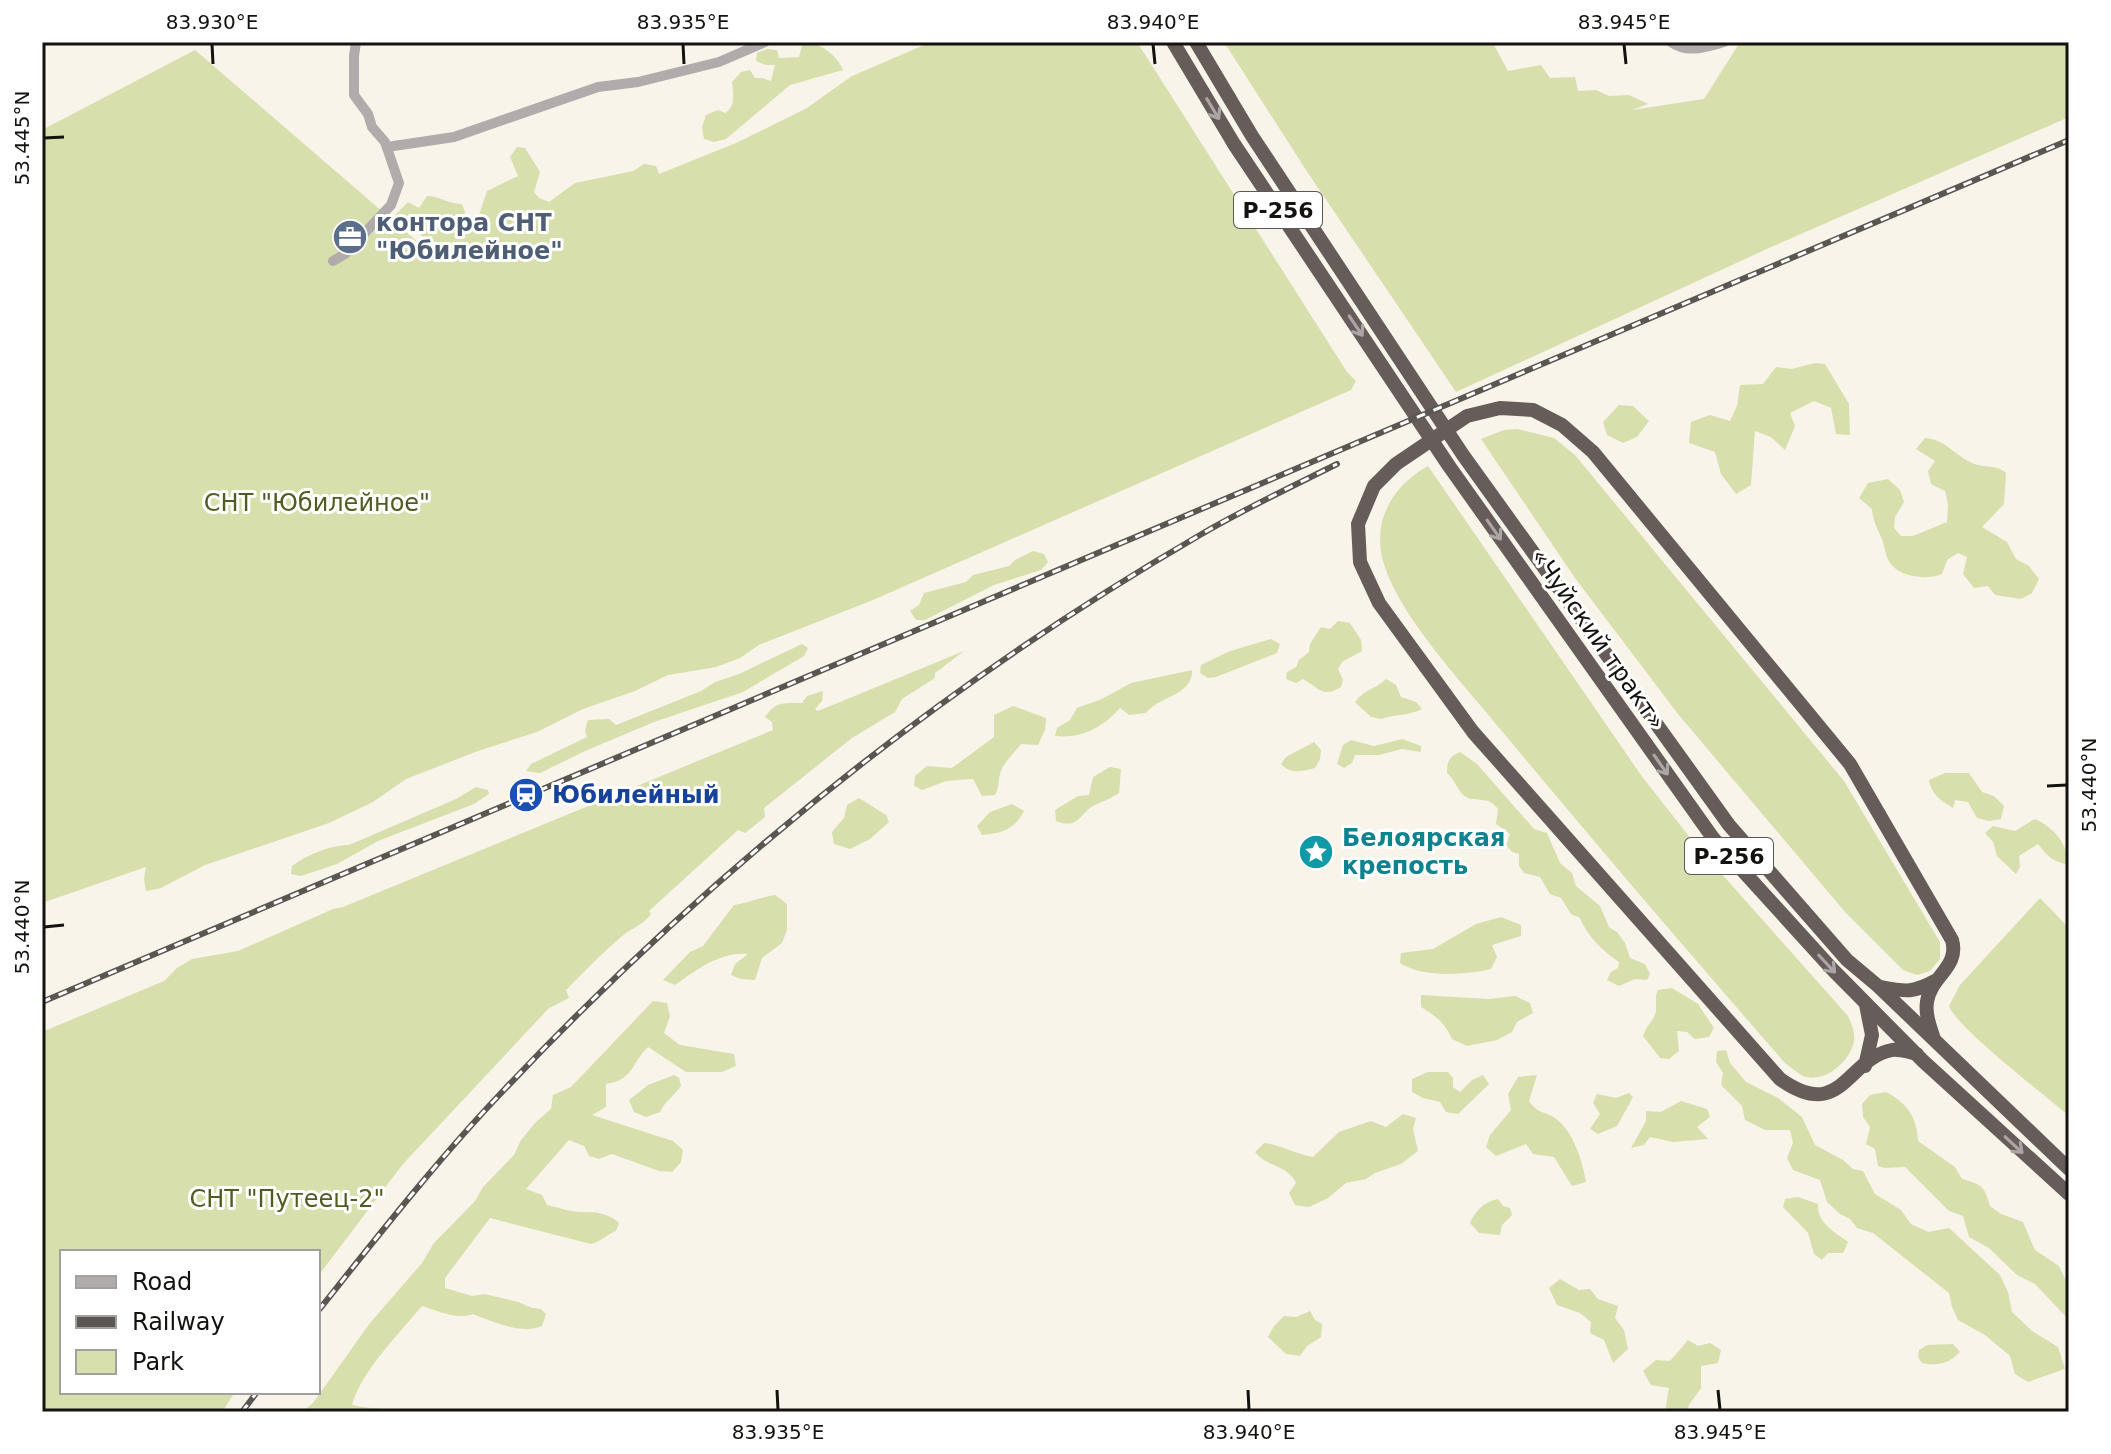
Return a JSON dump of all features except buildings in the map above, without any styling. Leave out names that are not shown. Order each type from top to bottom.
[{"type":"highway","name":"«Чуйский тракт»","points":[[1173,42],[1234,144],[1449,466],[1713,838],[1866,1003],[2069,1194]]},
{"type":"highway","name":"«Чуйский тракт»","points":[[1196,42],[1252,136],[1463,455],[1729,825],[1847,960],[2069,1169]]},
{"type":"highway","points":[[1917,1054],[1889,1051],[1834,1090],[1819,1094],[1798,1092],[1780,1079],[1473,732],[1379,603],[1360,562],[1358,524],[1369,496],[1396,464],[1467,416],[1500,408],[1533,410],[1548,416],[1593,452],[1850,764],[1952,940],[1955,950],[1953,959],[1937,980],[1927,1003],[1934,1039]]},
{"type":"highway","points":[[1878,986],[1917,991],[1937,980]]},
{"type":"highway","points":[[1865,1066],[1872,1035],[1866,1003]]},
{"type":"street","points":[[333,261],[345,254],[391,205],[399,183],[387,147],[354,95],[356,42]]},
{"type":"street","points":[[387,147],[454,137],[598,87],[638,82],[719,62],[765,42]]},
{"type":"street","points":[[1671,42],[1696,49],[1724,42]]},
{"type":"green space","points":[[803,42],[827,50],[843,70],[790,85],[726,139],[714,142],[704,139],[702,127],[706,115],[718,110],[725,113],[731,107],[732,82],[741,72],[750,70],[755,78],[771,81],[775,65],[756,61],[757,53],[767,49],[777,50],[779,58],[799,57]]},
{"type":"green space","name":"СНТ \"Юбилейное\"","points":[[931,42],[1137,42],[1347,372],[1356,381],[1351,390],[873,600],[759,645],[740,658],[716,667],[668,675],[635,691],[583,709],[537,732],[406,779],[373,802],[329,823],[205,865],[161,888],[146,891],[146,867],[42,903],[42,130],[195,50],[420,244],[424,240],[416,226],[395,215],[408,202],[419,208],[427,196],[462,204],[465,212],[463,224],[476,224],[487,191],[518,176],[510,157],[517,147],[525,148],[540,172],[534,192],[549,202],[575,183],[633,171],[644,164],[656,166],[659,174],[736,143],[807,108],[852,76]]},
{"type":"green space","points":[[1224,42],[1488,42],[1494,45],[1508,71],[1541,65],[1550,78],[1575,77],[1578,91],[1596,90],[1609,96],[1629,95],[1648,104],[1632,110],[1704,99],[1740,42],[2069,42],[2069,117],[1769,248],[1456,392]]},
{"type":"green space","points":[[1815,363],[1825,364],[1849,404],[1850,435],[1836,434],[1831,408],[1814,401],[1790,413],[1795,426],[1785,450],[1771,437],[1755,431],[1751,485],[1736,494],[1721,474],[1715,452],[1689,443],[1691,422],[1710,415],[1730,421],[1737,406],[1740,385],[1763,384],[1776,367],[1792,369]]},
{"type":"green space","points":[[1619,405],[1633,406],[1649,421],[1637,437],[1623,443],[1607,435],[1603,422]]},
{"type":"green space","points":[[1518,429],[1554,438],[1575,455],[1844,781],[1940,942],[1940,959],[1930,971],[1917,975],[1903,970],[1845,912],[1678,714],[1575,578],[1481,439],[1504,430]]},
{"type":"green space","points":[[1925,438],[1944,444],[1975,464],[2006,473],[2004,504],[1982,527],[2007,542],[2016,559],[2029,566],[2039,579],[2032,593],[2021,599],[1995,595],[1988,586],[1974,588],[1963,574],[1967,557],[1958,553],[1947,560],[1942,574],[1935,576],[1911,576],[1891,564],[1872,509],[1859,498],[1868,483],[1888,479],[1900,490],[1904,502],[1895,517],[1894,528],[1901,536],[1913,536],[1947,522],[1945,491],[1931,484],[1928,471],[1935,461],[1916,449]]},
{"type":"green space","points":[[1428,466],[1643,778],[1696,845],[1848,1016],[1854,1035],[1852,1048],[1843,1062],[1830,1073],[1806,1077],[1785,1063],[1453,673],[1405,608],[1385,567],[1380,536],[1382,522],[1403,485]]},
{"type":"green space","points":[[1033,551],[1044,554],[1048,562],[1041,570],[994,585],[925,620],[916,620],[910,611],[919,605],[924,593],[1009,566]]},
{"type":"green space","points":[[1338,621],[1350,623],[1361,640],[1362,651],[1342,662],[1338,669],[1343,680],[1341,687],[1325,692],[1303,679],[1296,683],[1286,679],[1287,672],[1309,652],[1310,644],[1321,627],[1330,629]]},
{"type":"green space","points":[[1271,639],[1280,644],[1277,653],[1216,677],[1208,678],[1200,673],[1201,665],[1230,651]]},
{"type":"green space","points":[[802,644],[808,648],[804,656],[743,692],[654,722],[540,773],[526,771],[531,764],[587,737],[585,730],[588,720],[609,719],[616,725],[701,691]]},
{"type":"green space","name":"СНТ \"Путеец-2\"","points":[[964,651],[935,673],[935,678],[902,699],[895,712],[852,738],[764,808],[765,817],[745,833],[738,830],[649,911],[651,914],[644,921],[600,956],[566,990],[569,998],[549,1008],[403,1164],[320,1273],[320,1250],[60,1250],[60,1394],[234,1394],[222,1412],[42,1412],[42,1032],[164,981],[192,959],[238,951],[333,909],[773,730],[772,722],[765,717],[769,712],[785,703],[802,703],[807,696],[823,691],[822,701],[815,709],[818,711]]},
{"type":"green space","points":[[1192,670],[1191,679],[1181,691],[1146,713],[1129,715],[1120,708],[1091,730],[1074,736],[1055,736],[1057,728],[1070,720],[1077,708],[1131,683]]},
{"type":"green space","points":[[1386,679],[1396,685],[1401,697],[1416,702],[1422,709],[1381,719],[1371,717],[1355,702]]},
{"type":"green space","points":[[1013,706],[1046,718],[1045,730],[1038,745],[1021,744],[1006,762],[995,795],[982,796],[973,779],[946,781],[922,790],[914,786],[915,776],[927,766],[952,768],[994,737],[994,715]]},
{"type":"green space","points":[[1402,739],[1421,746],[1421,752],[1402,749],[1379,755],[1355,755],[1352,763],[1344,768],[1337,764],[1343,745],[1351,740],[1374,746]]},
{"type":"green space","points":[[1314,742],[1321,750],[1315,768],[1293,771],[1281,764],[1286,757]]},
{"type":"green space","points":[[1460,752],[1477,764],[1534,829],[1547,833],[1560,863],[1572,873],[1576,886],[1600,906],[1609,927],[1625,943],[1630,958],[1645,964],[1650,974],[1647,980],[1635,979],[1619,986],[1607,980],[1611,972],[1618,968],[1619,962],[1596,943],[1580,918],[1571,914],[1561,898],[1550,894],[1540,877],[1524,873],[1519,866],[1519,854],[1506,845],[1510,834],[1496,824],[1498,809],[1488,801],[1465,796],[1447,773],[1449,760]]},
{"type":"green space","points":[[1110,767],[1121,769],[1119,793],[1090,808],[1075,822],[1056,821],[1055,810],[1078,796],[1089,795],[1093,777]]},
{"type":"green space","points":[[1945,773],[1969,773],[1982,792],[1994,796],[2004,806],[2001,819],[1989,821],[1977,818],[1968,802],[1955,800],[1953,808],[1941,800],[1934,793],[1929,780]]},
{"type":"green space","points":[[476,787],[488,790],[489,794],[474,804],[378,841],[337,864],[301,876],[291,874],[292,866],[312,855],[349,845],[456,799]]},
{"type":"green space","points":[[859,798],[886,815],[889,822],[870,839],[850,849],[834,844],[832,832],[844,818],[847,805]]},
{"type":"green space","points":[[1012,804],[1024,811],[1016,822],[1002,832],[982,835],[977,826],[990,812]]},
{"type":"green space","points":[[2035,819],[2057,836],[2065,847],[2069,861],[2066,864],[2053,859],[2038,844],[2019,856],[2020,867],[2016,874],[1997,856],[1993,842],[1985,833],[1993,826],[2015,831]]},
{"type":"green space","points":[[775,895],[787,904],[787,930],[782,943],[762,958],[755,980],[731,975],[735,964],[748,954],[738,954],[709,963],[675,985],[663,980],[690,952],[703,946],[734,905]]},
{"type":"green space","points":[[2040,898],[2069,928],[2069,1116],[1984,1045],[1949,1006],[1960,985]]},
{"type":"green space","points":[[1501,917],[1521,925],[1521,936],[1492,945],[1497,957],[1491,969],[1457,974],[1432,973],[1400,963],[1401,953],[1433,949],[1476,924]]},
{"type":"green space","points":[[1672,988],[1698,1004],[1714,1028],[1709,1037],[1695,1039],[1687,1032],[1677,1031],[1679,1051],[1669,1059],[1660,1058],[1643,1036],[1655,1014],[1658,990]]},
{"type":"green space","points":[[1421,995],[1489,999],[1515,996],[1530,1003],[1533,1013],[1517,1022],[1512,1032],[1497,1040],[1467,1046],[1452,1039],[1440,1020],[1421,1007]]},
{"type":"green space","points":[[653,1001],[667,1003],[670,1016],[664,1033],[680,1045],[734,1054],[736,1066],[722,1072],[686,1072],[648,1047],[627,1075],[606,1084],[606,1107],[592,1115],[673,1141],[683,1150],[681,1162],[672,1172],[659,1171],[612,1154],[599,1159],[589,1156],[584,1146],[569,1140],[526,1189],[542,1195],[547,1205],[610,1217],[619,1223],[616,1231],[591,1244],[490,1218],[445,1278],[445,1288],[472,1296],[484,1294],[541,1309],[546,1314],[542,1326],[516,1328],[473,1314],[454,1315],[422,1306],[372,1366],[352,1405],[418,1412],[302,1412],[313,1403],[370,1323],[422,1263],[434,1243],[475,1201],[483,1187],[514,1155],[521,1140],[551,1109],[553,1095],[571,1087]]},
{"type":"green space","points":[[1726,1050],[1730,1063],[1746,1082],[1778,1098],[1802,1117],[1815,1145],[1853,1169],[1863,1171],[1875,1194],[1901,1210],[1911,1224],[1928,1232],[1949,1228],[2000,1275],[2012,1312],[2032,1331],[2058,1347],[2065,1369],[2028,1382],[2015,1374],[2010,1356],[1985,1335],[1958,1320],[1949,1293],[1873,1233],[1857,1228],[1827,1202],[1820,1180],[1793,1170],[1787,1158],[1793,1143],[1790,1130],[1765,1130],[1745,1120],[1742,1106],[1721,1085],[1723,1073],[1716,1062],[1717,1051]]},
{"type":"green space","points":[[1428,1072],[1448,1072],[1453,1078],[1453,1087],[1460,1092],[1472,1080],[1483,1075],[1489,1084],[1458,1114],[1446,1112],[1440,1102],[1412,1092],[1412,1079]]},
{"type":"green space","points":[[674,1075],[679,1078],[681,1086],[660,1112],[646,1117],[634,1112],[629,1100],[648,1085]]},
{"type":"green space","points":[[1537,1075],[1529,1101],[1538,1110],[1555,1118],[1567,1131],[1579,1156],[1586,1182],[1572,1186],[1554,1157],[1533,1154],[1526,1144],[1496,1156],[1486,1147],[1490,1135],[1511,1110],[1508,1094],[1518,1077]]},
{"type":"green space","points":[[1886,1092],[1910,1112],[1918,1141],[1955,1167],[1962,1179],[1982,1187],[1990,1206],[2023,1222],[2035,1250],[2059,1266],[2069,1287],[2069,1320],[2035,1284],[2017,1275],[1989,1248],[1969,1237],[1963,1216],[1949,1211],[1905,1167],[1878,1166],[1875,1149],[1866,1144],[1870,1127],[1863,1117],[1862,1104],[1870,1095]]},
{"type":"green space","points":[[1629,1093],[1633,1097],[1617,1126],[1598,1134],[1590,1129],[1600,1114],[1593,1103],[1597,1094],[1616,1098]]},
{"type":"green space","points":[[1681,1101],[1707,1109],[1710,1117],[1697,1127],[1708,1139],[1673,1142],[1650,1137],[1644,1145],[1631,1148],[1646,1121],[1646,1111],[1661,1112]]},
{"type":"green space","points":[[1403,1114],[1416,1118],[1413,1129],[1418,1151],[1401,1164],[1366,1179],[1346,1183],[1328,1198],[1309,1207],[1295,1205],[1289,1193],[1296,1183],[1292,1177],[1255,1152],[1264,1143],[1313,1157],[1339,1132],[1371,1121],[1386,1127]]},
{"type":"green space","points":[[1798,1197],[1818,1204],[1823,1222],[1848,1242],[1843,1253],[1828,1253],[1822,1260],[1814,1254],[1808,1233],[1783,1207],[1785,1199]]},
{"type":"green space","points":[[1498,1199],[1503,1206],[1510,1208],[1512,1215],[1502,1225],[1500,1235],[1479,1233],[1470,1223],[1472,1218],[1485,1204]]},
{"type":"green space","points":[[1560,1279],[1579,1290],[1590,1289],[1598,1299],[1618,1306],[1615,1318],[1624,1330],[1628,1349],[1613,1363],[1604,1340],[1590,1333],[1591,1322],[1580,1313],[1557,1305],[1549,1288]]},
{"type":"green space","points":[[1310,1311],[1315,1320],[1322,1324],[1321,1337],[1307,1346],[1300,1356],[1286,1354],[1268,1337],[1284,1316],[1296,1317]]},
{"type":"green space","points":[[1688,1340],[1698,1346],[1710,1343],[1721,1350],[1718,1363],[1701,1366],[1701,1388],[1687,1412],[1665,1412],[1669,1388],[1651,1385],[1643,1371],[1656,1360],[1670,1361]]},
{"type":"green space","points":[[1953,1344],[1960,1352],[1947,1362],[1922,1363],[1918,1357],[1919,1350],[1927,1345]]},
{"type":"railway","points":[[42,1002],[2069,140]]},
{"type":"railway","points":[[320,1308],[432,1170],[582,1010],[663,933],[832,787],[1011,654],[1104,593],[1200,535],[1337,464]]},
{"type":"railway","points":[[242,1412],[256,1394]]},
{"type":"place","name":"контора СНТ \"Юбилейное\"","points":[[350,237]]},
{"type":"place","name":"Юбилейный","points":[[526,795]]},
{"type":"place","name":"Белоярская крепость","points":[[1316,852]]}]
